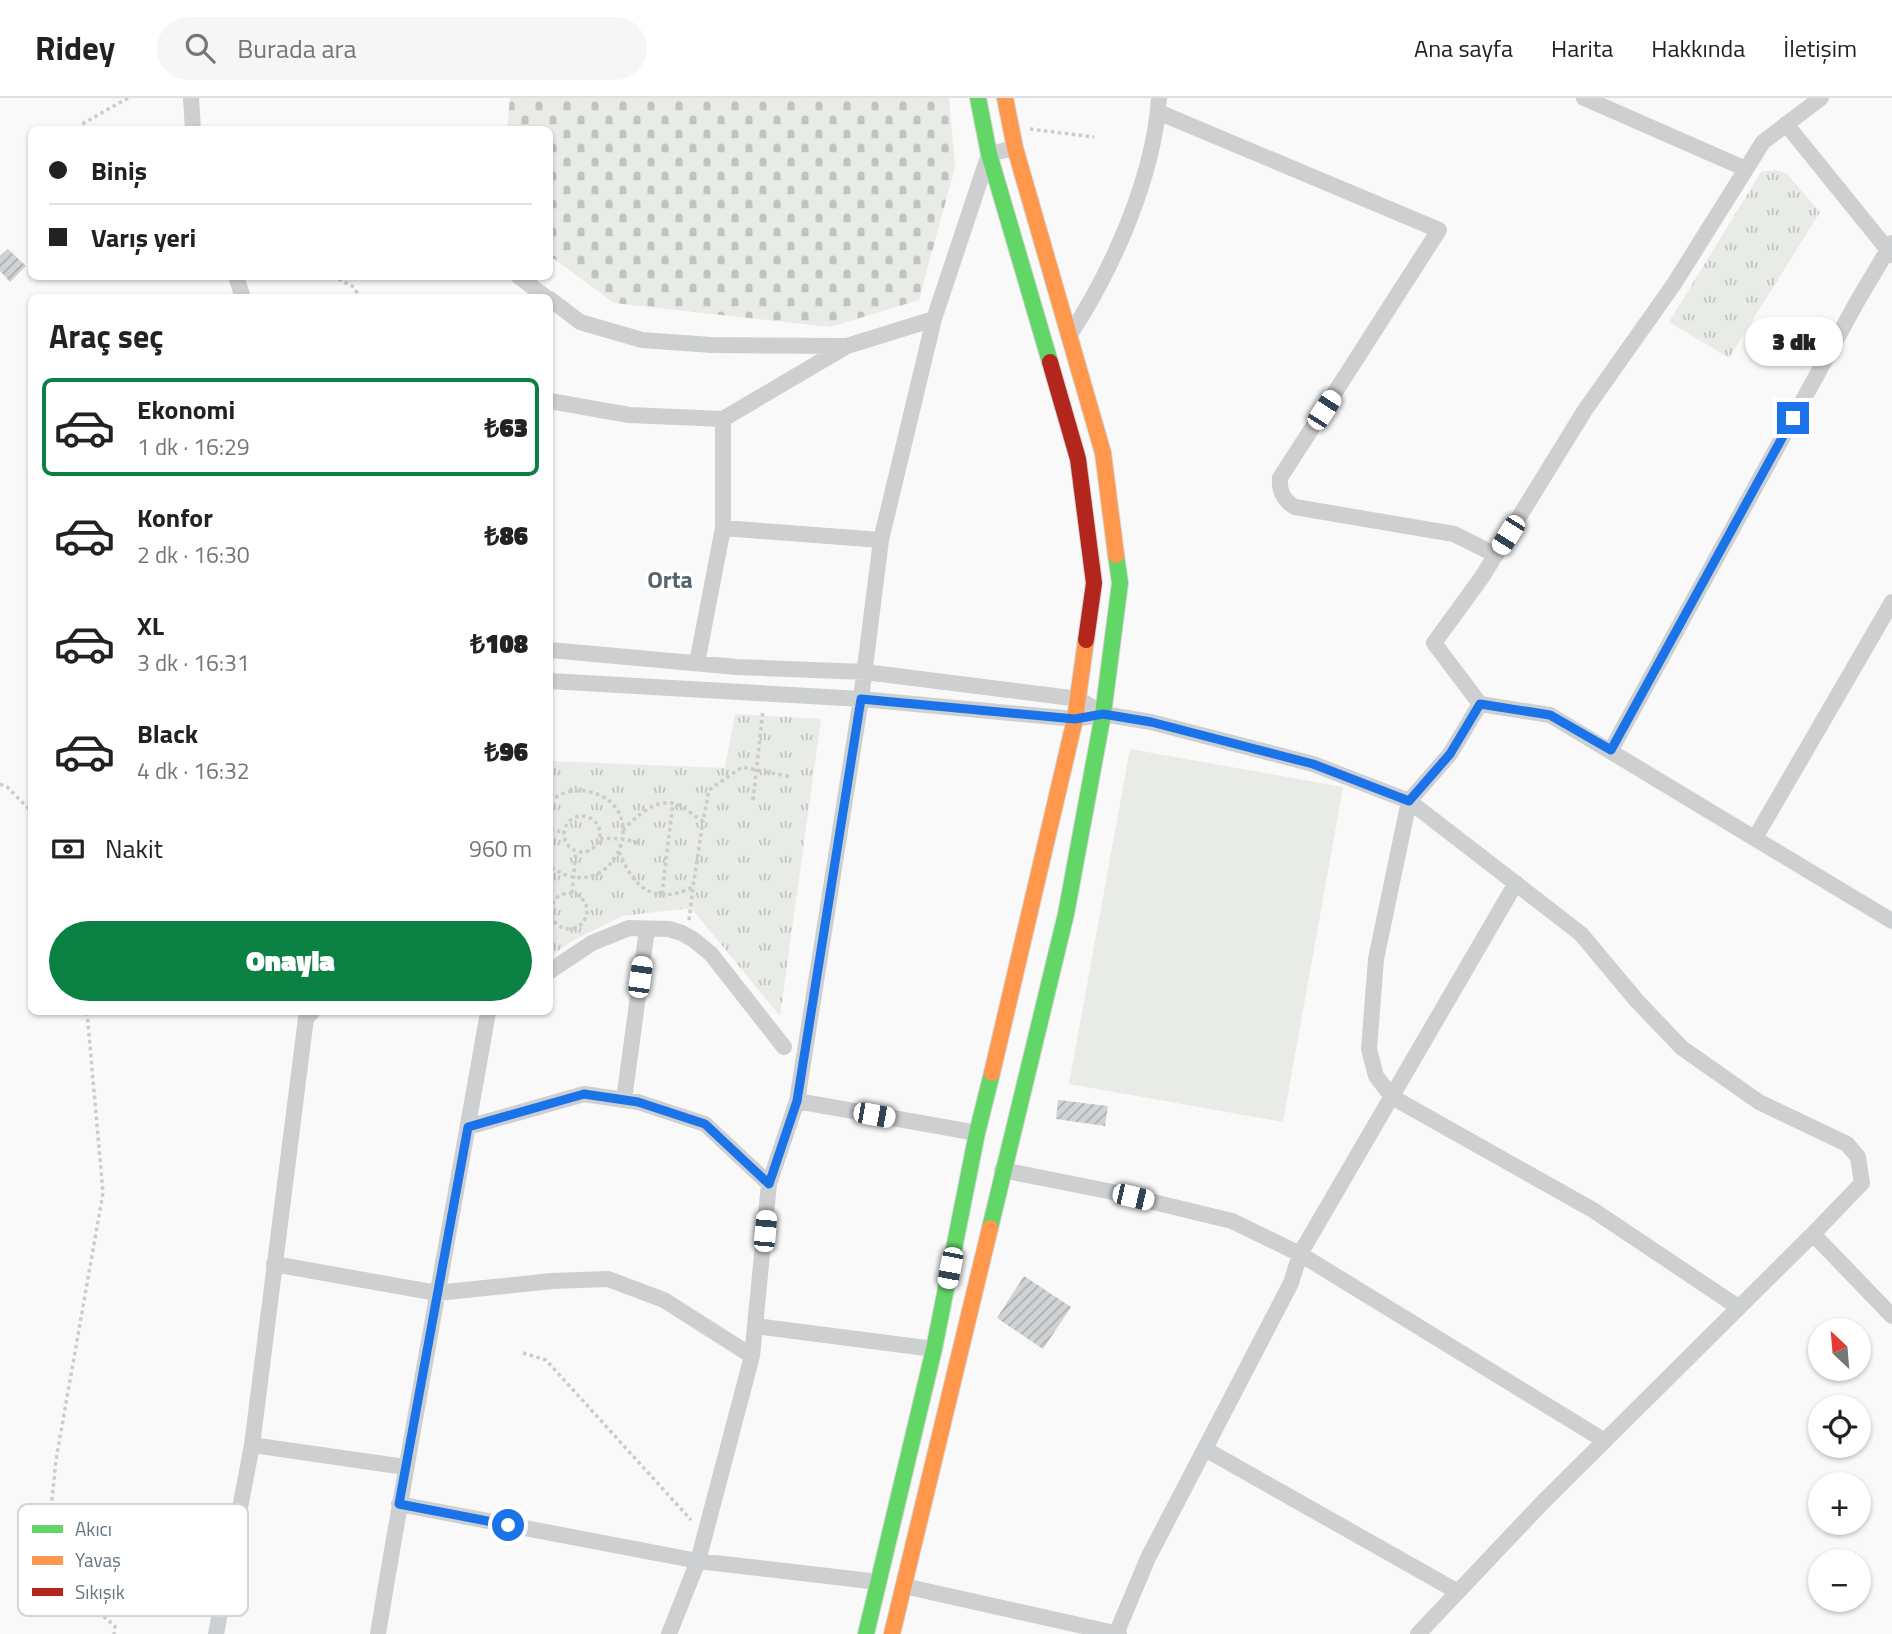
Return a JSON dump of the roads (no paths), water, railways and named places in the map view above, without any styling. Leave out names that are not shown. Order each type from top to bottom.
[{"type":"street","points":[[191,98],[193,126]]},
{"type":"street","points":[[866,1634],[934,1349],[976,1133],[1075,719],[1094,583],[1078,459],[989,154],[978,98]]},
{"type":"street","points":[[892,1634],[1066,914],[1103,714],[1120,583],[1103,453],[1015,148],[1005,98]]},
{"type":"street","points":[[1584,98],[1746,169]]},
{"type":"street","points":[[1821,98],[1763,142],[1674,284],[1585,410],[1496,555],[1434,643],[1480,704],[1550,715],[1892,921]]},
{"type":"street","points":[[1069,336],[1094,299],[1121,238],[1139,188],[1158,105],[1439,230],[1280,478],[1280,489],[1285,500],[1295,507],[1454,534],[1496,555]]},
{"type":"street","points":[[1611,750],[1890,249],[1786,124]]},
{"type":"street","points":[[989,154],[1015,148]]},
{"type":"street","points":[[669,1634],[698,1561],[752,1356],[769,1184],[797,1101],[861,699],[881,540],[934,319],[989,154]]},
{"type":"street","points":[[523,280],[543,294]]},
{"type":"street","points":[[553,302],[580,322],[642,340],[712,345],[847,346]]},
{"type":"street","points":[[553,402],[629,415],[723,419],[847,346],[934,319]]},
{"type":"street","points":[[697,663],[723,528],[723,419]]},
{"type":"street","points":[[723,528],[881,540]]},
{"type":"street","points":[[1755,838],[1892,601]]},
{"type":"street","points":[[553,650],[697,663],[864,672],[1079,699],[1103,714]]},
{"type":"street","points":[[553,681],[861,699],[1075,719],[1103,714],[1151,722],[1313,764],[1409,801],[1581,934],[1637,1001],[1682,1048],[1759,1102],[1846,1144],[1858,1157],[1862,1184],[1605,1441],[1418,1634]]},
{"type":"street","points":[[1480,704],[1450,754],[1409,801],[1376,959],[1369,1049],[1376,1076],[1392,1097],[1592,1210],[1738,1307]]},
{"type":"street","points":[[399,1504],[698,1561],[904,1586],[1117,1633],[1148,1558],[1291,1283],[1300,1254],[1516,883]]},
{"type":"street","points":[[553,969],[592,943],[629,928],[668,929],[688,936],[711,954],[784,1047]]},
{"type":"street","points":[[624,1100],[647,929]]},
{"type":"street","points":[[241,1504],[252,1445],[306,1018],[309,1015]]},
{"type":"street","points":[[378,1634],[405,1467],[487,1015]]},
{"type":"street","points":[[468,1127],[584,1094],[638,1102],[705,1124],[769,1184]]},
{"type":"street","points":[[797,1101],[976,1133]]},
{"type":"street","points":[[1002,1170],[1108,1191],[1232,1221],[1300,1254],[1605,1441]]},
{"type":"street","points":[[1813,1234],[1892,1316]]},
{"type":"street","points":[[274,1264],[437,1293],[552,1280],[608,1279],[664,1300],[752,1356]]},
{"type":"street","points":[[755,1326],[934,1349]]},
{"type":"street","points":[[252,1445],[405,1467]]},
{"type":"street","points":[[1205,1449],[1458,1592]]},
{"type":"street","points":[[216,1634],[219,1616]]},
{"type":"district","name":"Orta","points":[[670,580]]}]
